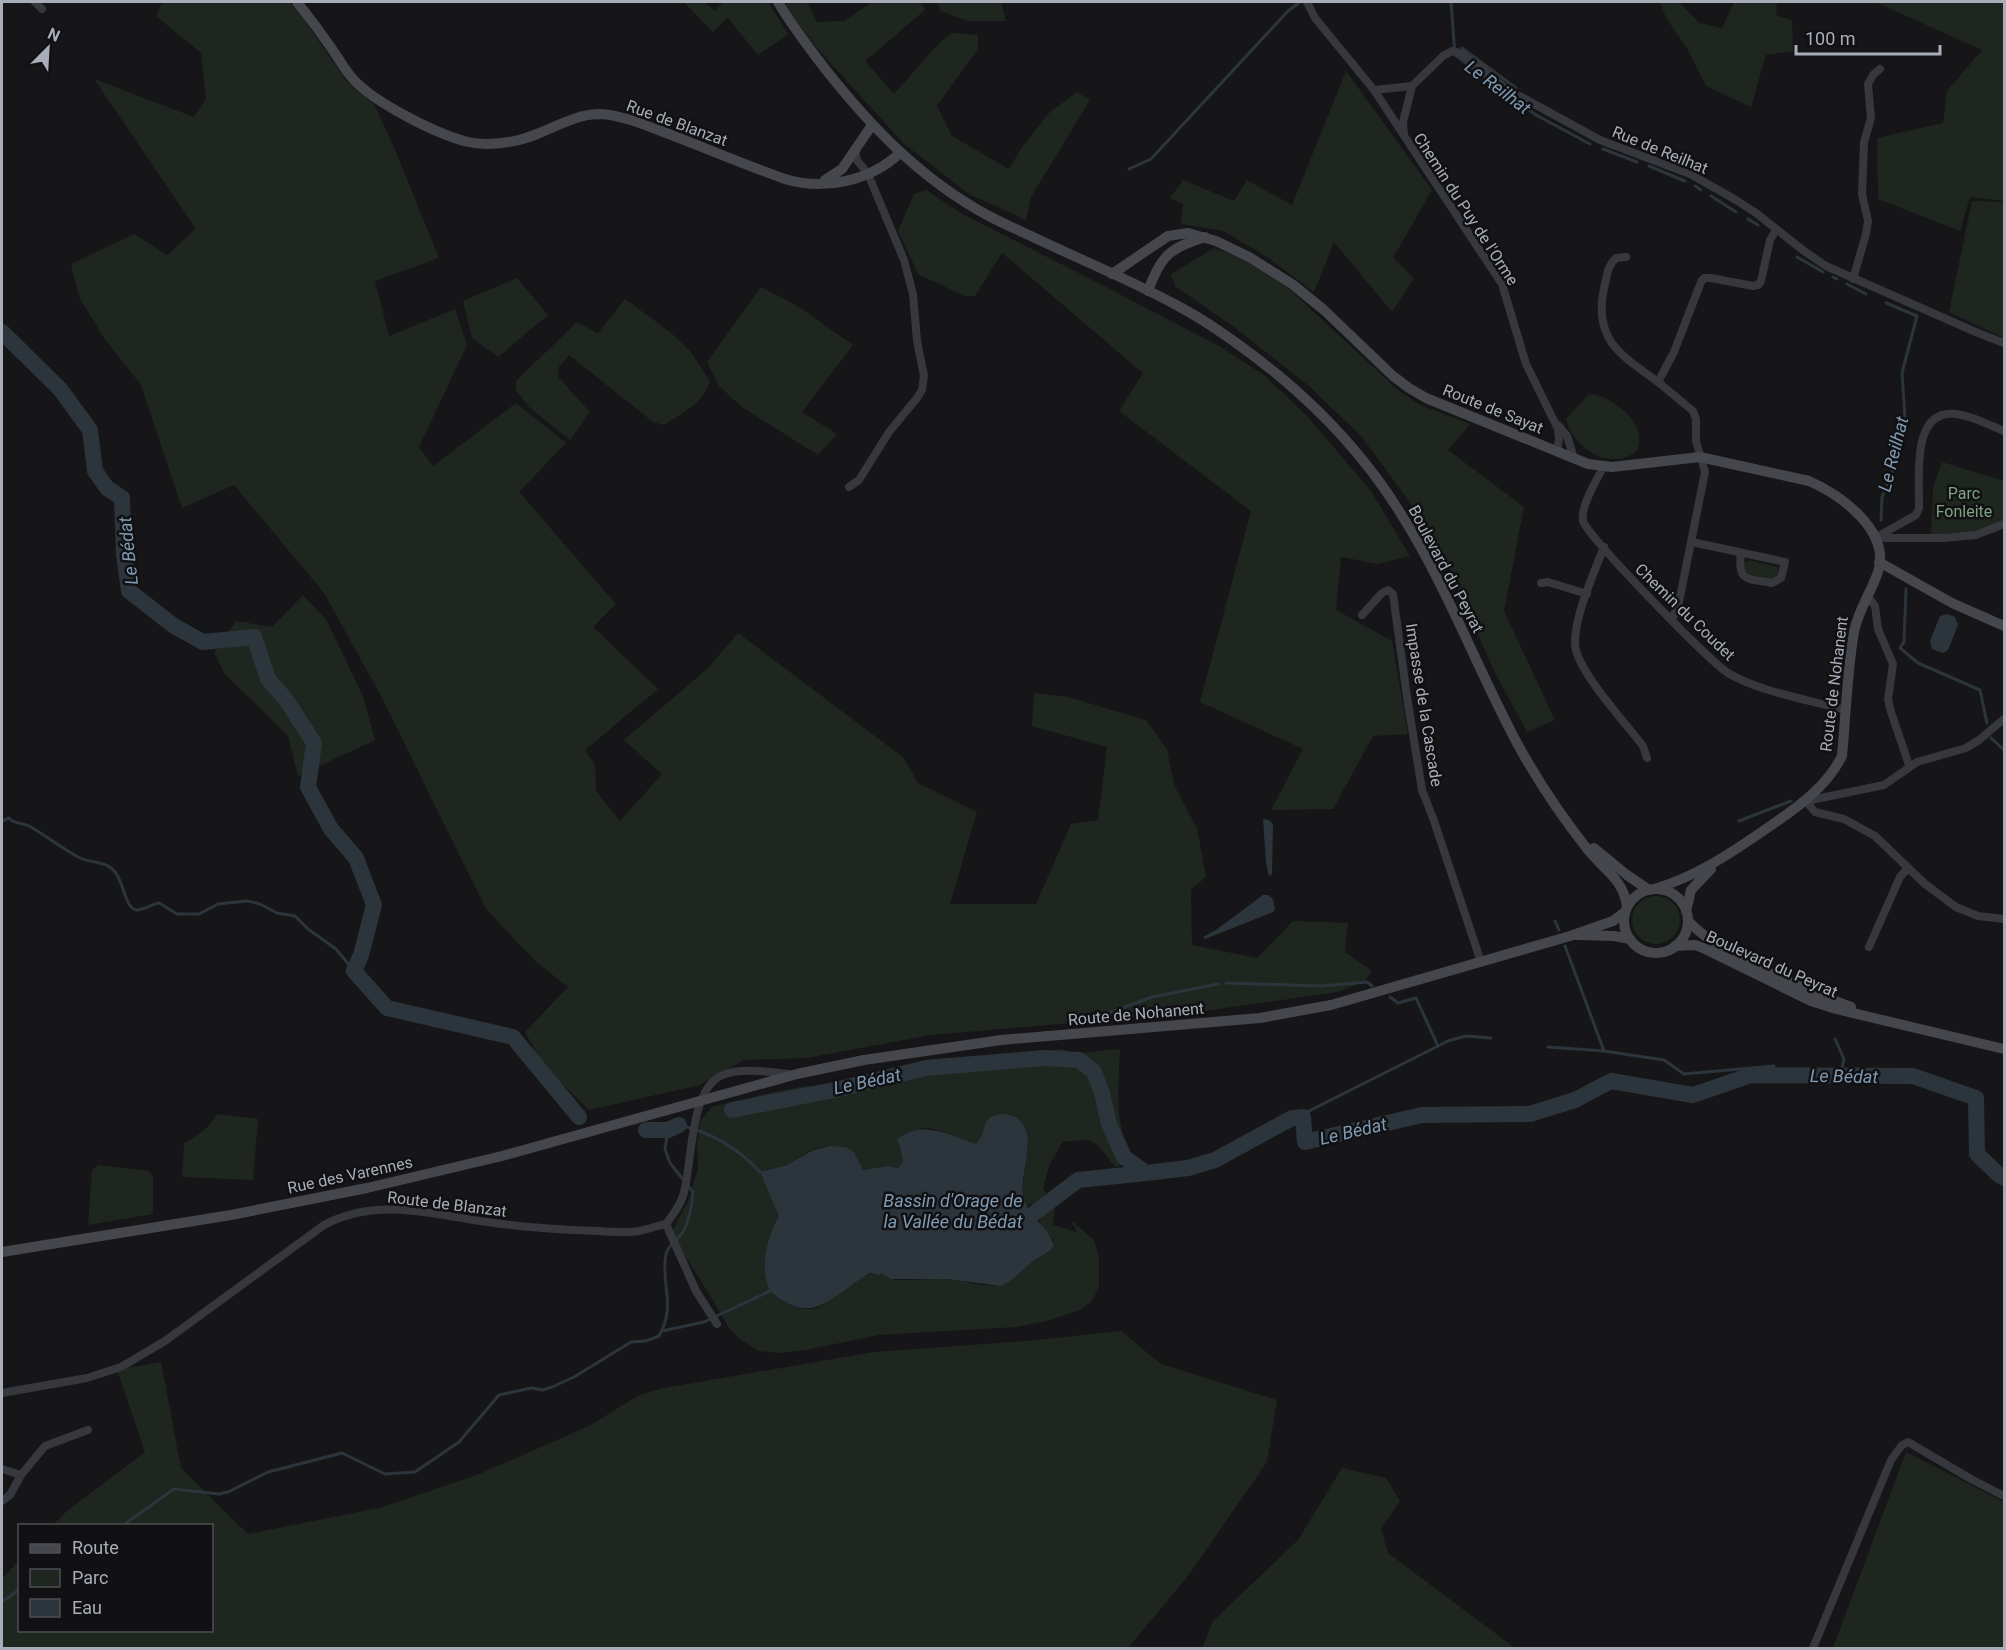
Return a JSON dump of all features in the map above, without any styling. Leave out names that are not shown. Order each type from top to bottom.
[{"type":"main road","name":"Rue de Blanzat","points":[[297,2],[351,77],[364,90],[401,112],[454,137],[476,143],[508,142],[528,138],[585,116],[608,115],[649,127],[785,179],[816,184],[831,184],[868,174],[886,165],[900,153]]},
{"type":"main road","name":"Boulevard du Peyrat","points":[[778,2],[797,32],[872,125],[900,153],[942,187],[990,217],[1181,307],[1232,339],[1280,376],[1327,419],[1368,467],[1401,513],[1427,560],[1527,762],[1590,852],[1621,884],[1626,909]]},
{"type":"main road","points":[[816,184],[842,170],[872,125]]},
{"type":"main road","name":"Route de Sayat","points":[[1112,274],[1168,236],[1188,233],[1205,237],[1239,251],[1292,284],[1324,310],[1393,376],[1426,398],[1588,464],[1604,466],[1700,458],[1791,476],[1825,488],[1848,505],[1867,524],[1880,551],[1880,562]]},
{"type":"main road","points":[[1148,291],[1155,270],[1166,255],[1183,244],[1205,237]]},
{"type":"main road","points":[[1880,562],[1952,603],[2004,626]]},
{"type":"main road","name":"Route de Nohanent","points":[[1651,890],[1678,882],[1716,864],[1806,801],[1835,769],[1842,756],[1854,633],[1859,611],[1880,562]]},
{"type":"main road","name":"Boulevard du Peyrat","points":[[1562,814],[1594,848],[1627,875],[1651,890]]},
{"type":"main road","name":"Route de Nohanent","points":[[1687,916],[1691,890],[1716,864]]},
{"type":"main road","points":[[1651,890],[1662,890],[1677,897],[1687,916],[1684,935],[1675,946],[1668,950],[1654,952],[1641,949],[1630,939],[1626,931],[1626,909],[1636,896],[1651,890]]},
{"type":"main road","name":"Route de Nohanent","points":[[700,1100],[797,1074],[864,1060],[949,1047],[1001,1040],[1225,1022],[1297,1012],[1350,1001],[1570,936],[1613,921],[1626,909]]},
{"type":"main road","name":"Boulevard du Peyrat","points":[[1687,916],[1697,931],[1730,953],[1815,993],[1892,1022]]},
{"type":"main road","name":"Route de Nohanent","points":[[1570,936],[1614,936],[1630,939]]},
{"type":"main road","name":"Boulevard du Peyrat","points":[[1675,946],[1695,945],[1811,1001],[1836,1009],[2004,1049]]},
{"type":"main road","name":"Rue des Varennes","points":[[2,1252],[231,1215],[367,1188],[513,1153],[700,1100]]},
{"type":"street","points":[[34,2],[42,9]]},
{"type":"street","name":"Chemin du Puy de l'Orme","points":[[1307,2],[1316,18],[1374,90],[1502,284],[1526,363],[1554,420],[1559,439],[1557,452]]},
{"type":"street","name":"Rue de Reilhat","points":[[1412,86],[1443,56],[1456,52],[1481,67],[1505,88],[1600,140],[1690,174],[1756,213],[1826,266],[2004,343]]},
{"type":"street","points":[[1853,279],[1868,221],[1862,194],[1864,142],[1871,118],[1868,84],[1872,75],[1880,69]]},
{"type":"street","points":[[1374,90],[1412,86],[1402,122],[1404,136]]},
{"type":"street","points":[[849,488],[859,480],[889,432],[917,398],[924,381],[909,276],[899,243],[868,174],[857,160],[855,150]]},
{"type":"street","points":[[1658,382],[1674,352],[1704,278],[1758,285],[1761,281],[1770,240],[1776,230]]},
{"type":"street","points":[[1626,257],[1616,258],[1609,264],[1600,305],[1604,327],[1609,340],[1621,355],[1693,411],[1700,458],[1705,472],[1679,602],[1672,620]]},
{"type":"street","points":[[1875,538],[1916,515],[1919,508],[1921,444],[1929,424],[1938,417],[1957,414],[2004,431]]},
{"type":"street","points":[[1554,420],[1567,436],[1574,458]]},
{"type":"street","name":"Chemin du Coudet","points":[[1604,466],[1588,498],[1582,519],[1589,532],[1672,620],[1729,673],[1759,686],[1846,710]]},
{"type":"street","points":[[1875,538],[1944,538],[1976,535],[2004,524]]},
{"type":"street","points":[[1692,542],[1785,562],[1781,578],[1772,583],[1747,578],[1741,574],[1739,568],[1741,553]]},
{"type":"street","points":[[1604,547],[1577,623],[1576,649],[1580,662],[1643,746],[1647,759]]},
{"type":"street","points":[[1541,583],[1548,582],[1587,594]]},
{"type":"street","name":"Impasse de la Cascade","points":[[1362,615],[1382,593],[1388,590],[1393,594],[1422,790],[1481,962]]},
{"type":"street","points":[[1867,595],[1875,606],[1878,629],[1893,664],[1888,699],[1909,765]]},
{"type":"street","points":[[2004,719],[1966,748],[1909,765],[1884,785],[1806,801],[1815,812],[1844,819],[1875,836],[1943,899],[1956,907],[1978,916],[2004,919]]},
{"type":"street","points":[[1869,947],[1900,877],[1908,868]]},
{"type":"street","points":[[717,1324],[696,1291],[666,1224],[682,1199],[700,1100],[717,1078],[724,1074],[766,1071],[797,1074]]},
{"type":"street","name":"Route de Blanzat","points":[[2,1393],[87,1378],[121,1367],[165,1341],[324,1225],[339,1217],[383,1208],[518,1227],[571,1231],[639,1231],[666,1224]]},
{"type":"street","points":[[2,1501],[10,1496],[21,1475],[45,1446],[87,1430]]},
{"type":"street","points":[[1813,1648],[1891,1460],[1902,1445],[1908,1442],[2004,1496]]},
{"type":"street","points":[[2,1469],[21,1475]]},
{"type":"green space","points":[[163,2],[289,2],[297,9],[346,81],[374,104],[439,258],[375,281],[389,336],[455,309],[467,345],[419,447],[433,466],[516,403],[566,443],[519,492],[616,604],[593,627],[658,689],[585,750],[595,765],[596,791],[620,821],[662,774],[624,740],[707,669],[738,633],[904,758],[918,783],[977,812],[950,904],[1036,904],[1071,824],[1098,820],[1107,747],[1032,726],[1034,693],[1068,697],[1146,720],[1167,749],[1174,785],[1197,828],[1206,877],[1191,890],[1192,945],[1257,958],[1293,921],[1348,923],[1345,952],[1372,971],[1364,982],[1337,992],[1198,1012],[931,1035],[807,1058],[744,1060],[700,1085],[589,1110],[543,1065],[525,1032],[568,987],[534,960],[486,909],[381,696],[324,593],[234,485],[182,508],[141,385],[104,338],[79,297],[71,264],[134,234],[167,255],[196,229],[94,79],[194,117],[206,99],[201,53],[156,16]]},
{"type":"green space","points":[[684,2],[704,2],[715,11],[723,2],[768,2],[788,34],[758,55],[728,18],[713,32]]},
{"type":"green space","points":[[785,2],[807,2],[817,22],[844,21],[872,2],[921,2],[925,10],[865,61],[894,94],[941,41],[953,33],[978,35],[978,49],[937,106],[952,136],[1009,169],[1022,147],[1049,113],[1077,92],[1090,100],[1031,197],[1026,220],[969,194],[904,144],[816,47],[790,13]]},
{"type":"green space","points":[[937,2],[1001,2],[1006,21],[968,21],[941,11]]},
{"type":"green space","points":[[1660,2],[1679,2],[1699,23],[1722,28],[1734,2],[1777,2],[1776,15],[1792,20],[1793,51],[1766,55],[1751,107],[1706,86],[1687,48],[1666,18]]},
{"type":"green space","points":[[1875,2],[2004,2],[2004,201],[1970,197],[1960,231],[1878,199],[1877,138],[1943,123],[1947,91],[1982,50]]},
{"type":"green space","points":[[1346,71],[1432,190],[1393,258],[1414,278],[1392,312],[1334,242],[1314,292],[1267,257],[1223,231],[1181,224],[1183,204],[1170,198],[1183,180],[1234,201],[1247,180],[1292,205]]},
{"type":"green space","points":[[926,190],[964,215],[1221,347],[1264,375],[1307,416],[1371,491],[1410,556],[1378,564],[1341,557],[1336,610],[1392,641],[1408,734],[1373,736],[1333,809],[1271,810],[1303,749],[1200,702],[1251,511],[1119,411],[1143,373],[1002,253],[975,296],[964,296],[918,274],[898,231],[914,194]]},
{"type":"green space","points":[[1972,201],[2004,202],[2004,338],[1949,312]]},
{"type":"green space","points":[[1214,248],[1240,258],[1287,287],[1398,390],[1420,405],[1470,424],[1448,450],[1524,507],[1504,611],[1555,720],[1527,732],[1495,673],[1448,566],[1406,497],[1361,436],[1309,386],[1234,327],[1175,286],[1171,274]]},
{"type":"green space","points":[[517,278],[548,315],[498,357],[472,338],[463,301]]},
{"type":"green space","points":[[761,287],[796,305],[853,345],[802,412],[837,434],[818,455],[742,407],[719,386],[707,362]]},
{"type":"green space","points":[[625,299],[670,332],[690,351],[710,381],[707,389],[697,402],[664,425],[653,422],[569,355],[558,368],[559,378],[590,412],[570,440],[529,407],[516,390],[516,381],[577,322],[598,333]]},
{"type":"green space","points":[[1589,394],[1612,402],[1627,413],[1637,427],[1638,450],[1628,457],[1606,458],[1585,448],[1577,440],[1566,419]]},
{"type":"green space","name":"Parc Fonleite","points":[[1942,462],[2004,481],[2004,522],[1976,533],[1931,535],[1933,487]]},
{"type":"green space","points":[[1749,560],[1777,567],[1779,573],[1773,579],[1748,574],[1743,568],[1744,563]]},
{"type":"green space","points":[[303,595],[326,619],[363,696],[375,740],[298,776],[288,736],[225,674],[214,653],[236,621],[272,627]]},
{"type":"green space","points":[[1651,896],[1661,896],[1673,903],[1680,915],[1680,925],[1673,937],[1661,944],[1651,944],[1636,933],[1632,925],[1632,915],[1643,900]]},
{"type":"green space","points":[[1059,1049],[1078,1053],[1120,1049],[1119,1115],[1125,1140],[1131,1152],[1128,1156],[1118,1155],[1123,1164],[1116,1167],[1100,1148],[1088,1140],[1063,1141],[1049,1166],[1043,1188],[1055,1208],[1053,1225],[1076,1232],[1071,1223],[1073,1222],[1094,1240],[1099,1257],[1099,1287],[1092,1301],[1080,1310],[1047,1321],[1016,1327],[879,1335],[806,1350],[778,1353],[759,1351],[740,1339],[729,1328],[672,1231],[689,1199],[698,1168],[697,1144],[700,1121],[712,1107],[728,1103],[730,1105],[760,1095],[806,1086],[831,1085],[845,1080],[856,1081],[871,1078],[909,1065],[957,1059],[962,1063],[964,1070],[973,1067],[972,1059],[975,1056],[1045,1052]],"holes":[[[1013,1116],[1022,1125],[1027,1135],[1028,1146],[1023,1196],[1027,1207],[1031,1202],[1032,1207],[1039,1206],[1044,1209],[1039,1224],[1053,1239],[1054,1246],[1008,1282],[1000,1286],[993,1286],[946,1279],[895,1280],[881,1273],[871,1274],[862,1277],[829,1301],[812,1309],[790,1304],[771,1288],[767,1277],[767,1252],[769,1239],[779,1216],[764,1179],[766,1170],[787,1165],[813,1149],[830,1146],[854,1152],[863,1170],[888,1166],[898,1168],[903,1163],[900,1147],[922,1128],[940,1131],[976,1145],[988,1120]]]},
{"type":"green space","points":[[217,1114],[258,1119],[253,1180],[182,1177],[184,1143],[207,1128]]},
{"type":"green space","points":[[99,1165],[149,1171],[153,1177],[153,1214],[88,1225],[92,1170]]},
{"type":"green space","points":[[1121,1331],[1161,1364],[1277,1400],[1267,1462],[1188,1576],[1128,1648],[2,1648],[2,1579],[18,1561],[18,1632],[213,1632],[213,1524],[54,1524],[67,1511],[145,1452],[117,1370],[161,1362],[181,1468],[248,1534],[379,1508],[477,1475],[591,1425],[639,1395],[664,1388],[874,1352],[1026,1341]]},
{"type":"green space","points":[[1906,1452],[2004,1502],[2004,1648],[1833,1648]]},
{"type":"green space","points":[[1342,1468],[1386,1478],[1400,1501],[1381,1529],[1388,1553],[1515,1648],[1202,1648],[1213,1621],[1298,1540]]},
{"type":"water","points":[[1947,614],[1955,617],[1958,625],[1948,650],[1943,653],[1932,649],[1930,641],[1940,616]]},
{"type":"water","points":[[1263,819],[1273,824],[1272,874],[1269,876],[1266,863]]},
{"type":"water","points":[[1263,895],[1268,895],[1273,899],[1275,909],[1273,912],[1205,939],[1203,937],[1216,930]]},
{"type":"water","name":"Bassin d'Orage de la Vallée du Bédat","points":[[1006,1114],[1018,1119],[1025,1127],[1028,1148],[1023,1195],[1029,1210],[1048,1234],[1054,1246],[1012,1279],[1000,1286],[948,1279],[891,1279],[881,1273],[880,1275],[870,1273],[833,1298],[811,1308],[799,1307],[786,1302],[770,1291],[765,1273],[766,1253],[771,1233],[779,1216],[760,1172],[787,1165],[813,1150],[830,1146],[846,1147],[854,1152],[863,1170],[888,1166],[898,1168],[903,1162],[897,1139],[907,1133],[926,1129],[946,1133],[976,1144],[985,1124],[991,1117]]},
{"type":"waterway","points":[[1129,169],[1151,159],[1288,11],[1300,2]]},
{"type":"waterway","name":"Le Reilhat","points":[[1451,2],[1455,55],[1536,115],[1590,144]]},
{"type":"waterway","points":[[1462,48],[1516,88]]},
{"type":"waterway","name":"Le Reilhat","points":[[1603,149],[1637,162]]},
{"type":"waterway","name":"Le Reilhat","points":[[1649,166],[1685,181]]},
{"type":"waterway","name":"Le Reilhat","points":[[1695,186],[1701,190]]},
{"type":"waterway","name":"Le Reilhat","points":[[1711,196],[1736,212]]},
{"type":"waterway","name":"Le Reilhat","points":[[1748,219],[1758,225]]},
{"type":"waterway","name":"Le Reilhat","points":[[1797,257],[1823,272]]},
{"type":"waterway","name":"Le Reilhat","points":[[1833,277],[1837,279]]},
{"type":"waterway","name":"Le Reilhat","points":[[1847,284],[1866,294]]},
{"type":"waterway","name":"Le Reilhat","points":[[1881,520],[1882,497],[1891,476],[1905,418],[1902,373],[1917,316],[1886,303]]},
{"type":"waterway","name":"Le Bédat","points":[[2,332],[60,389],[90,430],[95,471],[107,488],[122,498],[124,555],[129,591],[174,626],[203,642],[254,637],[268,679],[287,701],[314,743],[308,787],[331,829],[356,858],[374,905],[361,955],[354,971],[387,1008],[513,1037],[579,1117]]},
{"type":"waterway","name":"Le Reilhat","points":[[1906,589],[1904,642],[1900,648],[1918,663],[1980,690],[1987,723]]},
{"type":"waterway","name":"Le Reilhat","points":[[1991,738],[2004,750]]},
{"type":"waterway","points":[[1739,821],[1791,801]]},
{"type":"waterway","name":"Le Bédat","points":[[2,821],[9,818],[14,822],[29,826],[80,858],[111,868],[119,878],[129,904],[137,910],[159,903],[177,914],[199,914],[218,904],[247,901],[260,904],[277,913],[295,916],[308,929],[336,949],[354,971]]},
{"type":"waterway","points":[[1555,921],[1559,930]]},
{"type":"waterway","points":[[1565,946],[1604,1051]]},
{"type":"waterway","points":[[1226,983],[1322,986],[1367,982],[1372,986]]},
{"type":"waterway","points":[[1101,1016],[1152,997],[1218,984]]},
{"type":"waterway","points":[[1390,997],[1398,1003],[1416,998],[1438,1046]]},
{"type":"waterway","points":[[1295,1118],[1448,1041],[1466,1036],[1491,1038]]},
{"type":"waterway","points":[[1835,1039],[1844,1059],[1840,1076]]},
{"type":"waterway","points":[[1548,1047],[1604,1051],[1664,1060],[1684,1074],[1774,1066]]},
{"type":"waterway","name":"Le Bédat","points":[[732,1110],[839,1089],[926,1068],[1045,1058],[1079,1060],[1094,1072],[1102,1093],[1109,1124],[1124,1157],[1146,1173],[1188,1168],[1215,1160],[1292,1118],[1303,1117],[1305,1142],[1422,1115],[1530,1114],[1575,1100],[1611,1081],[1693,1095],[1751,1075],[1913,1076],[1976,1098],[1977,1154],[2004,1178]]},
{"type":"waterway","points":[[679,1125],[723,1142],[760,1172]]},
{"type":"waterway","name":"Le Bédat","points":[[646,1130],[668,1130],[679,1125]]},
{"type":"waterway","points":[[125,1524],[174,1489],[219,1494],[228,1492],[268,1472],[342,1453],[385,1474],[415,1472],[459,1442],[499,1395],[531,1388],[543,1390],[552,1387],[574,1377],[631,1342],[646,1341],[659,1336],[664,1325],[668,1304],[665,1275],[666,1254],[683,1232],[690,1212],[693,1192],[670,1163],[665,1149],[668,1130]]},
{"type":"waterway","points":[[1032,1215],[1078,1180],[1146,1173]]},
{"type":"waterway","points":[[662,1331],[704,1322],[770,1291]]},
{"type":"waterway","points":[[2,1602],[18,1590]]}]
